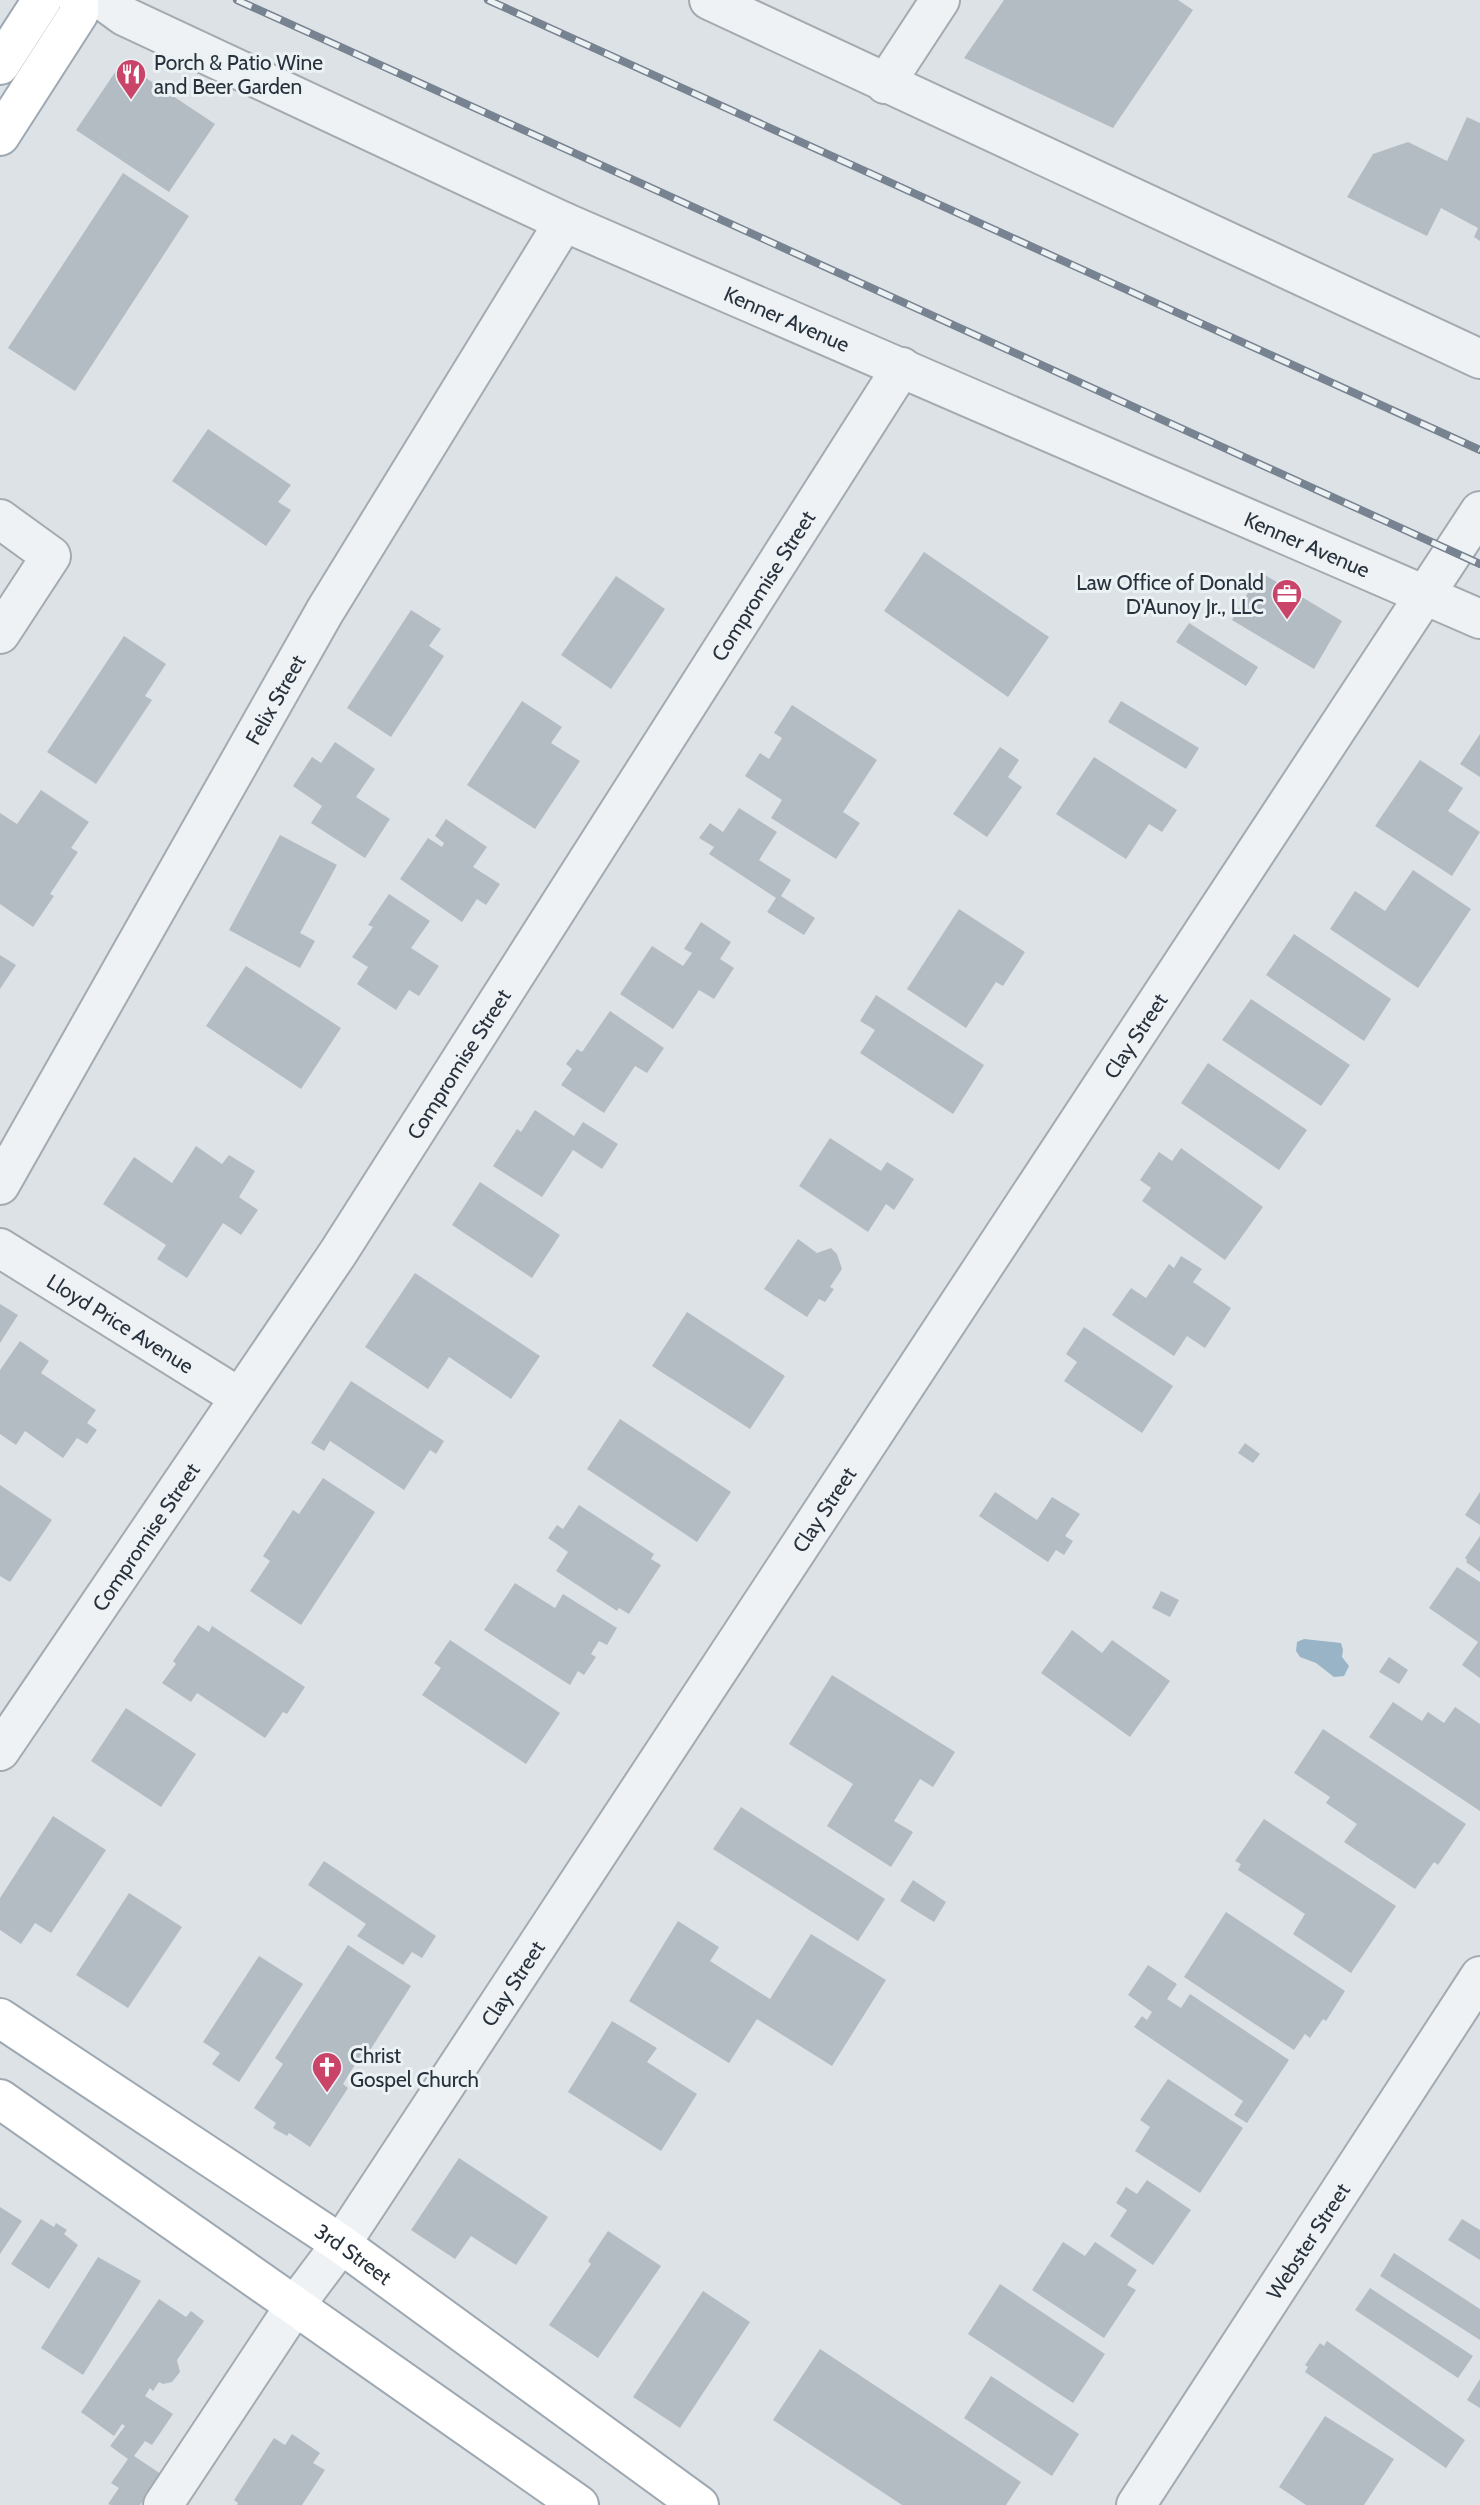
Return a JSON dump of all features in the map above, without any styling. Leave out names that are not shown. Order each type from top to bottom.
[{"type":"main road","points":[[0,65],[41,0]]},
{"type":"main road","points":[[0,136],[79,13],[79,0]]},
{"type":"main road","name":"3rd Street","points":[[0,2018],[341,2244],[699,2505]]},
{"type":"main road","points":[[0,2099],[579,2505]]},
{"type":"street","name":"Kenner Avenue","points":[[102,0],[124,16],[564,222],[1480,619]]},
{"type":"street","points":[[709,0],[1480,359]]},
{"type":"street","points":[[885,84],[940,0]]},
{"type":"street","name":"Felix Street","points":[[0,1185],[325,611],[564,222]]},
{"type":"street","name":"Compromise Street","points":[[0,1751],[338,1253],[902,368]]},
{"type":"street","name":"Clay Street","points":[[163,2505],[296,2304],[341,2244],[1480,511]]},
{"type":"street","points":[[0,520],[51,556],[0,634]]},
{"type":"street","name":"Lloyd Price Avenue","points":[[0,1248],[239,1397]]},
{"type":"street","name":"Webster Street","points":[[1136,2505],[1480,1976]]},
{"type":"water","points":[[1304,1639],[1341,1643],[1342,1657],[1349,1666],[1344,1676],[1334,1677],[1316,1663],[1300,1657],[1296,1651],[1297,1642]]},
{"type":"building","points":[[1004,0],[1178,0],[1193,10],[1113,128],[964,58]]},
{"type":"building","points":[[122,62],[215,124],[169,192],[76,130]]},
{"type":"building","points":[[1467,117],[1480,123],[1480,241],[1474,237],[1478,228],[1441,208],[1427,236],[1347,197],[1373,154],[1408,142],[1447,161]]},
{"type":"building","points":[[123,173],[189,216],[75,391],[8,348]]},
{"type":"building","points":[[208,429],[291,485],[278,502],[291,510],[266,546],[172,481]]},
{"type":"building","points":[[924,552],[1049,637],[1008,697],[884,611]]},
{"type":"building","name":"Law Office of Donald D'Aunoy Jr., LLC","points":[[1260,572],[1342,621],[1314,669],[1232,620]]},
{"type":"building","points":[[616,576],[665,609],[611,689],[561,655]]},
{"type":"building","points":[[411,610],[441,629],[429,646],[444,656],[391,737],[347,708]]},
{"type":"building","points":[[1189,623],[1258,667],[1246,686],[1176,642]]},
{"type":"building","points":[[124,636],[166,664],[145,696],[152,700],[96,784],[47,752]]},
{"type":"building","points":[[522,701],[562,727],[551,743],[580,761],[535,829],[467,785]]},
{"type":"building","points":[[1121,701],[1199,748],[1186,769],[1108,722]]},
{"type":"building","points":[[792,705],[877,760],[843,812],[860,823],[836,859],[771,818],[782,800],[745,776],[760,753],[769,759],[782,738],[774,733]]},
{"type":"building","points":[[1480,734],[1480,777],[1460,764]]},
{"type":"building","points":[[335,742],[375,769],[356,797],[390,819],[365,858],[311,823],[322,806],[293,786],[312,757],[321,763]]},
{"type":"building","points":[[1000,747],[1019,760],[1008,777],[1022,787],[987,837],[953,814]]},
{"type":"building","points":[[1094,757],[1177,810],[1162,832],[1149,824],[1126,859],[1056,814]]},
{"type":"building","points":[[1420,760],[1463,788],[1448,811],[1480,832],[1452,876],[1375,826]]},
{"type":"building","points":[[41,790],[89,822],[71,848],[78,852],[50,894],[54,896],[33,927],[0,904],[0,813],[17,824]]},
{"type":"building","points":[[739,808],[777,832],[759,860],[791,880],[781,896],[815,918],[804,935],[767,912],[776,898],[709,854],[714,847],[699,838],[710,823],[723,832]]},
{"type":"building","points":[[446,819],[487,847],[473,867],[500,884],[486,905],[477,899],[462,922],[400,879],[428,838],[442,847],[444,843],[435,836]]},
{"type":"building","points":[[280,835],[337,865],[300,933],[315,941],[300,968],[229,930]]},
{"type":"building","points":[[1413,870],[1471,909],[1418,988],[1330,929],[1355,891],[1385,911]]},
{"type":"building","points":[[389,894],[430,921],[411,948],[439,966],[419,996],[409,990],[396,1010],[357,984],[368,967],[352,957],[373,927],[368,925]]},
{"type":"building","points":[[959,909],[1025,952],[1003,986],[996,982],[966,1028],[907,989]]},
{"type":"building","points":[[701,922],[731,942],[720,959],[734,968],[714,999],[699,990],[673,1029],[620,994],[652,946],[683,966],[692,953],[684,949]]},
{"type":"building","points":[[1294,934],[1391,999],[1364,1041],[1266,975]]},
{"type":"building","points":[[0,955],[16,965],[0,989]]},
{"type":"building","points":[[246,966],[341,1028],[301,1089],[206,1026]]},
{"type":"building","points":[[876,995],[984,1065],[953,1114],[860,1053],[875,1030],[860,1021]]},
{"type":"building","points":[[1251,999],[1350,1065],[1321,1106],[1222,1040]]},
{"type":"building","points":[[610,1011],[664,1048],[647,1073],[635,1066],[604,1113],[561,1085],[572,1069],[566,1064],[577,1049],[582,1052]]},
{"type":"building","points":[[1208,1063],[1307,1130],[1279,1170],[1181,1103]]},
{"type":"building","points":[[535,1110],[574,1136],[583,1122],[618,1144],[602,1169],[573,1150],[542,1197],[493,1166],[517,1129],[521,1132]]},
{"type":"building","points":[[830,1138],[881,1171],[887,1162],[914,1179],[894,1210],[886,1204],[868,1232],[799,1186]]},
{"type":"building","points":[[196,1146],[222,1164],[229,1155],[255,1171],[239,1197],[258,1210],[241,1235],[223,1223],[187,1278],[157,1259],[166,1245],[103,1204],[134,1157],[172,1183]]},
{"type":"building","points":[[1181,1148],[1263,1207],[1225,1260],[1142,1201],[1151,1188],[1140,1180],[1159,1152],[1172,1161]]},
{"type":"building","points":[[480,1182],[560,1235],[532,1278],[452,1225]]},
{"type":"building","points":[[798,1239],[817,1253],[831,1248],[837,1254],[842,1269],[830,1287],[834,1289],[825,1302],[819,1299],[807,1317],[764,1289]]},
{"type":"building","points":[[1181,1256],[1202,1269],[1193,1282],[1231,1308],[1205,1348],[1187,1336],[1174,1356],[1112,1315],[1131,1288],[1146,1298],[1169,1264],[1174,1268]]},
{"type":"building","points":[[415,1273],[540,1356],[511,1399],[449,1357],[428,1389],[365,1347]]},
{"type":"building","points":[[0,1304],[18,1315],[0,1343]]},
{"type":"building","points":[[687,1312],[785,1376],[750,1429],[652,1366]]},
{"type":"building","points":[[1084,1327],[1173,1386],[1142,1433],[1064,1381],[1077,1362],[1066,1354]]},
{"type":"building","points":[[20,1341],[49,1361],[41,1373],[96,1410],[87,1423],[97,1430],[87,1444],[77,1438],[63,1458],[25,1431],[16,1445],[0,1434],[0,1370]]},
{"type":"building","points":[[351,1381],[444,1441],[436,1454],[430,1450],[404,1490],[330,1441],[324,1451],[311,1443]]},
{"type":"building","points":[[620,1419],[731,1492],[697,1542],[587,1469]]},
{"type":"building","points":[[1245,1443],[1260,1454],[1253,1463],[1238,1453]]},
{"type":"building","points":[[323,1478],[375,1512],[301,1625],[250,1591],[270,1561],[263,1556],[293,1510],[299,1514]]},
{"type":"building","points":[[0,1485],[52,1520],[10,1582],[0,1576]]},
{"type":"building","points":[[995,1492],[1037,1520],[1052,1497],[1080,1514],[1065,1536],[1073,1541],[1064,1555],[1056,1550],[1048,1562],[979,1516]]},
{"type":"building","points":[[1480,1492],[1480,1525],[1465,1515]]},
{"type":"building","points":[[579,1505],[654,1554],[651,1559],[661,1565],[629,1614],[619,1608],[617,1611],[556,1571],[568,1552],[548,1538],[557,1525],[563,1529]]},
{"type":"building","points":[[1480,1536],[1480,1572],[1466,1562],[1465,1558]]},
{"type":"building","points":[[1457,1567],[1480,1582],[1480,1678],[1462,1665],[1478,1642],[1429,1608]]},
{"type":"building","points":[[515,1583],[555,1608],[563,1594],[617,1628],[607,1645],[599,1641],[591,1654],[596,1657],[584,1675],[578,1671],[570,1685],[484,1630]]},
{"type":"building","points":[[1161,1591],[1179,1600],[1170,1617],[1152,1608]]},
{"type":"building","points":[[198,1625],[209,1632],[212,1626],[305,1687],[287,1714],[283,1712],[265,1738],[197,1693],[191,1702],[162,1683],[176,1664],[173,1661]]},
{"type":"building","points":[[1072,1630],[1102,1653],[1112,1640],[1170,1681],[1130,1737],[1041,1673]]},
{"type":"building","points":[[450,1640],[560,1713],[526,1764],[422,1695],[441,1668],[434,1663]]},
{"type":"building","points":[[1389,1657],[1408,1670],[1399,1684],[1379,1672]]},
{"type":"building","points":[[832,1675],[955,1752],[933,1787],[920,1779],[894,1821],[913,1832],[891,1867],[827,1826],[853,1784],[789,1744]]},
{"type":"building","points":[[1393,1702],[1422,1721],[1428,1712],[1444,1723],[1455,1707],[1480,1724],[1480,1811],[1369,1737]]},
{"type":"building","points":[[126,1708],[196,1754],[161,1807],[91,1761]]},
{"type":"building","points":[[1323,1729],[1466,1824],[1438,1865],[1434,1862],[1415,1889],[1344,1842],[1357,1824],[1326,1803],[1330,1797],[1294,1773]]},
{"type":"building","points":[[741,1807],[885,1899],[858,1941],[713,1849]]},
{"type":"building","points":[[53,1816],[106,1850],[51,1933],[35,1923],[21,1944],[0,1930],[0,1898]]},
{"type":"building","points":[[1264,1819],[1396,1906],[1351,1973],[1293,1934],[1305,1914],[1238,1870],[1241,1864],[1235,1861]]},
{"type":"building","points":[[324,1861],[436,1936],[422,1958],[412,1952],[403,1965],[357,1936],[366,1924],[308,1885]]},
{"type":"building","points":[[913,1880],[946,1902],[934,1922],[900,1901]]},
{"type":"building","points":[[129,1893],[182,1927],[128,2008],[76,1975]]},
{"type":"building","points":[[1226,1912],[1345,1991],[1326,2021],[1323,2019],[1310,2038],[1305,2034],[1294,2050],[1184,1977]]},
{"type":"building","points":[[678,1921],[719,1947],[710,1961],[770,1999],[811,1934],[886,1980],[832,2066],[757,2019],[729,2063],[629,2001]]},
{"type":"building","points":[[348,1945],[411,1986],[365,2058],[361,2055],[343,2084],[348,2088],[310,2147],[289,2133],[287,2136],[273,2128],[276,2123],[254,2108],[283,2064],[275,2058]]},
{"type":"building","points":[[259,1956],[303,1984],[239,2082],[212,2064],[220,2053],[203,2042]]},
{"type":"building","points":[[1148,1965],[1177,1984],[1167,1999],[1181,2008],[1190,1994],[1289,2060],[1247,2123],[1234,2115],[1243,2101],[1134,2027],[1142,2016],[1147,2020],[1152,2012],[1128,1995]]},
{"type":"building","points":[[612,2021],[657,2048],[647,2062],[697,2094],[661,2151],[568,2092]]},
{"type":"building","points":[[1168,2079],[1243,2128],[1200,2193],[1135,2151],[1150,2127],[1140,2120]]},
{"type":"building","points":[[459,2158],[548,2217],[516,2265],[471,2236],[455,2259],[411,2230]]},
{"type":"building","points":[[1147,2180],[1191,2210],[1153,2265],[1110,2236],[1127,2210],[1116,2203],[1126,2187],[1137,2194]]},
{"type":"building","points":[[0,2207],[22,2221],[0,2254]]},
{"type":"building","points":[[41,2219],[54,2227],[56,2223],[67,2230],[64,2234],[78,2245],[49,2289],[11,2264]]},
{"type":"building","points":[[1462,2219],[1480,2230],[1480,2260],[1448,2240]]},
{"type":"building","points":[[608,2231],[661,2266],[598,2358],[549,2325],[591,2264],[588,2261]]},
{"type":"building","points":[[1063,2242],[1085,2256],[1095,2242],[1137,2270],[1127,2285],[1136,2290],[1104,2338],[1032,2290]]},
{"type":"building","points":[[1394,2253],[1480,2309],[1480,2340],[1380,2276]]},
{"type":"building","points":[[98,2257],[141,2281],[83,2375],[41,2348]]},
{"type":"building","points":[[1000,2284],[1105,2354],[1073,2403],[968,2334]]},
{"type":"building","points":[[1370,2288],[1473,2356],[1458,2378],[1355,2310]]},
{"type":"building","points":[[703,2291],[750,2322],[680,2428],[633,2397]]},
{"type":"building","points":[[159,2299],[186,2317],[191,2311],[204,2321],[177,2360],[180,2372],[172,2382],[159,2382],[153,2391],[150,2388],[145,2396],[173,2414],[152,2445],[145,2441],[134,2456],[161,2474],[140,2505],[111,2505],[108,2504],[119,2488],[111,2483],[128,2459],[110,2446],[125,2426],[122,2424],[114,2436],[81,2412]]},
{"type":"building","points":[[1327,2341],[1465,2440],[1446,2468],[1305,2372],[1308,2367],[1305,2365],[1320,2343],[1324,2346]]},
{"type":"building","points":[[820,2349],[1021,2482],[1006,2505],[902,2505],[773,2420]]},
{"type":"building","points":[[991,2376],[1079,2434],[1052,2476],[964,2418]]},
{"type":"building","points":[[1480,2379],[1480,2408],[1467,2400]]},
{"type":"building","points":[[1325,2416],[1394,2459],[1364,2505],[1306,2505],[1279,2487]]},
{"type":"building","points":[[292,2434],[320,2453],[313,2463],[325,2470],[302,2505],[237,2505],[234,2500],[274,2438],[285,2445]]},
{"type":"railway","points":[[237,0],[1480,564]]},
{"type":"railway","points":[[488,0],[1480,450]]},
{"type":"place","name":"Porch & Patio Wine and Beer Garden","points":[[131,101]]},
{"type":"place","name":"Law Office of Donald D'Aunoy Jr., LLC","points":[[1287,621]]},
{"type":"place","name":"Christ Gospel Church","points":[[327,2094]]}]
